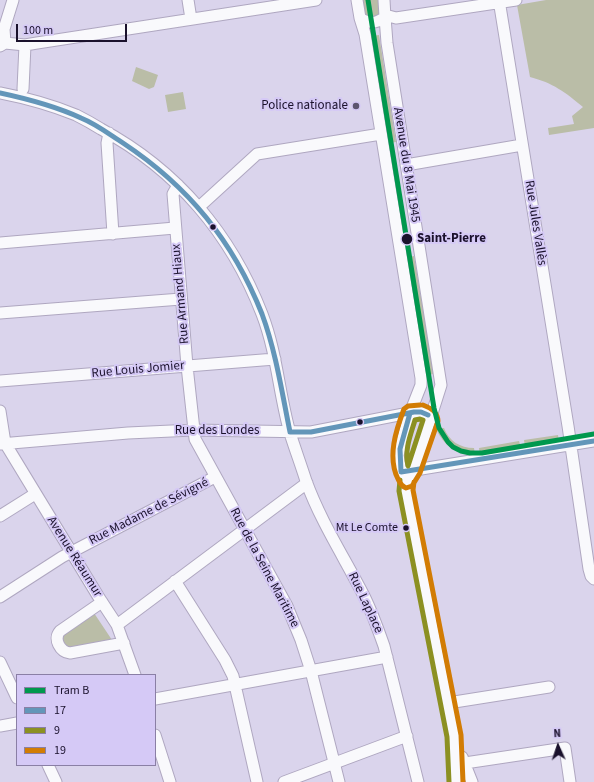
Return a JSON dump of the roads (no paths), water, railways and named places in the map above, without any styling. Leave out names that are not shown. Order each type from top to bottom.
[{"type":"street","points":[[13,0],[4,29],[2,44],[25,45],[316,0]]},
{"type":"street","points":[[188,0],[192,19]]},
{"type":"street","name":"Avenue du 8 Mai 1945","points":[[357,0],[360,18],[365,34],[421,378],[421,384],[399,449],[398,455],[404,476],[414,470],[441,385],[386,37],[384,0]]},
{"type":"street","points":[[360,18],[366,22],[372,23],[385,16],[396,18],[499,1],[516,0]]},
{"type":"street","name":"Rue Jules Vallès","points":[[499,1],[589,569],[591,576],[594,579]]},
{"type":"street","points":[[23,89],[25,45]]},
{"type":"street","name":"Rue Laplace","points":[[0,93],[43,104],[76,116],[109,133],[152,161],[199,207],[220,233],[243,270],[262,315],[275,359],[290,432],[307,483],[323,522],[364,596],[377,625],[387,657],[418,782]]},
{"type":"street","points":[[109,133],[107,143],[113,234]]},
{"type":"street","points":[[199,207],[257,154],[381,134]]},
{"type":"street","points":[[406,165],[522,145]]},
{"type":"street","name":"Rue Armand Hiaux","points":[[178,185],[172,194],[193,430]]},
{"type":"street","points":[[0,243],[175,228]]},
{"type":"street","points":[[0,313],[181,299]]},
{"type":"street","name":"Rue Louis Jomier","points":[[0,381],[275,359]]},
{"type":"street","points":[[0,411],[2,444]]},
{"type":"street","name":"Rue des Londes","points":[[2,444],[128,433],[193,430],[310,432],[410,413],[421,412],[427,414],[431,418]]},
{"type":"street","name":"Rue de la Seine Maritime","points":[[193,430],[195,439],[287,606],[302,640],[339,782]]},
{"type":"street","points":[[414,470],[594,441]]},
{"type":"street","name":"Avenue Réaumur","points":[[2,444],[117,625],[135,674]]},
{"type":"street","points":[[404,476],[418,556],[454,736],[456,782]]},
{"type":"street","name":"Rue Madame de Sévigné","points":[[0,597],[71,552],[215,477]]},
{"type":"street","points":[[117,625],[307,483]]},
{"type":"street","points":[[0,516],[35,494]]},
{"type":"street","points":[[175,582],[225,660],[233,676],[258,782]]},
{"type":"street","points":[[102,602],[60,631],[57,635],[57,640],[62,650],[65,652],[70,652],[124,643]]},
{"type":"street","points":[[156,699],[387,657]]},
{"type":"street","points":[[0,662],[16,696]]},
{"type":"street","points":[[448,703],[549,687]]},
{"type":"street","points":[[0,726],[16,723]]},
{"type":"street","points":[[284,782],[407,736]]},
{"type":"street","points":[[454,736],[472,782]]},
{"type":"street","points":[[156,738],[170,782]]},
{"type":"street","points":[[465,763],[565,748],[570,782]]},
{"type":"street","points":[[48,766],[56,782]]},
{"type":"tram line","name":"B","points":[[368,0],[434,408],[439,428],[453,447],[470,453],[482,453],[594,434]]},
{"type":"place","name":"Police nationale","points":[[356,106]]},
{"type":"place","name":"Saint-Pierre","points":[[407,239]]},
{"type":"place","name":"Mt Le Comte","points":[[406,528]]}]
